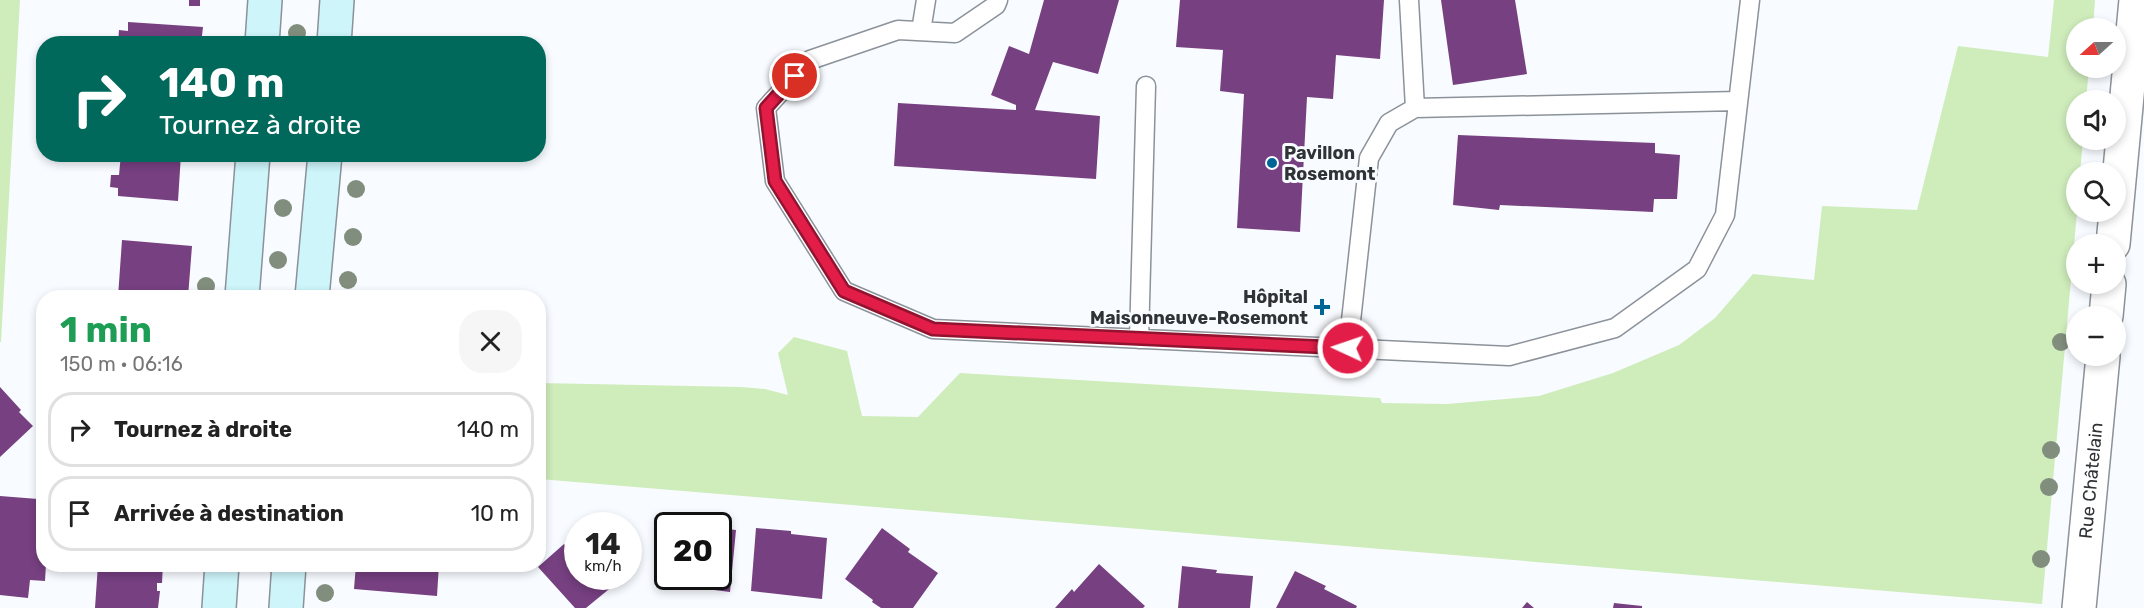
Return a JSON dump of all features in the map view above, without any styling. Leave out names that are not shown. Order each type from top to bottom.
[{"type":"main road","points":[[263,36],[265,0]]},
{"type":"main road","points":[[335,36],[337,0]]},
{"type":"main road","points":[[243,290],[252,162]]},
{"type":"main road","points":[[313,290],[324,162]]},
{"type":"main road","points":[[219,608],[221,572]]},
{"type":"main road","points":[[286,608],[288,572]]},
{"type":"street","points":[[2115,234],[2134,117],[2136,0]]},
{"type":"street","name":"Rue Châtelain","points":[[2079,608],[2102,366]]},
{"type":"lane","points":[[921,32],[926,0]]},
{"type":"lane","points":[[998,0],[996,5],[955,33],[898,30],[810,60],[766,108],[775,181],[844,291],[933,329],[1509,356],[1615,328],[1697,269],[1725,215],[1750,0]]},
{"type":"lane","points":[[1409,0],[1415,108]]},
{"type":"lane","points":[[1139,339],[1146,86]]},
{"type":"lane","points":[[1348,348],[1369,158],[1389,123],[1415,108],[1738,101]]},
{"type":"green space","points":[[0,0],[20,0],[1,342],[0,342]]},
{"type":"green space","points":[[2054,0],[2095,0],[2094,18],[2066,18],[2066,78],[2088,78],[2087,90],[2066,90],[2066,150],[2082,150],[2081,162],[2066,162],[2066,222],[2076,222],[2075,234],[2066,234],[2066,294],[2070,294],[2069,306],[2066,306],[2066,335],[2042,604],[546,480],[546,383],[741,387],[765,389],[788,395],[778,353],[794,337],[847,351],[862,416],[918,417],[960,373],[1380,398],[1382,403],[1447,404],[1539,396],[1613,373],[1679,345],[1715,318],[1753,274],[1814,280],[1822,206],[1917,210],[1958,46],[2048,57]]},
{"type":"building","points":[[189,0],[200,0],[200,6],[189,6]]},
{"type":"building","points":[[1044,0],[1119,0],[1098,74],[1053,62],[1035,110],[1100,116],[1096,179],[894,166],[898,103],[1016,110],[1016,105],[991,95],[1009,46],[1029,54]]},
{"type":"building","name":"Pavillon Rosemont","points":[[1180,0],[1384,0],[1380,59],[1336,55],[1333,99],[1307,97],[1300,232],[1237,228],[1244,94],[1220,91],[1223,50],[1176,47]]},
{"type":"building","points":[[1441,0],[1515,0],[1527,74],[1453,85]]},
{"type":"building","points":[[128,22],[203,27],[202,36],[119,36],[119,30],[128,31]]},
{"type":"building","points":[[1458,135],[1655,143],[1655,153],[1680,155],[1677,199],[1654,199],[1653,212],[1500,205],[1499,210],[1453,205]]},
{"type":"building","points":[[120,162],[180,162],[178,201],[118,196],[118,188],[110,187],[111,175],[119,175]]},
{"type":"building","points":[[122,240],[192,246],[189,290],[118,290]]},
{"type":"building","points":[[0,387],[33,426],[0,457]]},
{"type":"building","points":[[0,496],[36,499],[36,572],[46,572],[45,581],[30,580],[28,598],[0,595]]},
{"type":"building","points":[[756,528],[791,531],[791,534],[827,538],[822,599],[751,591]]},
{"type":"building","points":[[882,528],[910,549],[908,552],[938,573],[913,608],[881,608],[845,579]]},
{"type":"building","points":[[732,530],[736,530],[732,571]]},
{"type":"building","points":[[564,544],[564,590],[608,590],[586,608],[575,608],[543,572],[546,572],[546,560]]},
{"type":"building","points":[[1099,564],[1145,606],[1143,608],[1055,608],[1072,589],[1074,592]]},
{"type":"building","points":[[1182,566],[1217,570],[1216,573],[1253,576],[1250,608],[1178,608]]},
{"type":"building","points":[[1295,571],[1326,586],[1324,589],[1357,606],[1356,608],[1276,608]]},
{"type":"building","points":[[97,572],[163,572],[162,583],[157,583],[157,591],[160,591],[158,608],[95,608]]},
{"type":"building","points":[[355,572],[438,572],[437,596],[354,589]]},
{"type":"building","points":[[1527,602],[1534,608],[1522,608]]},
{"type":"building","points":[[1614,603],[1642,606],[1642,608],[1613,608]]},
{"type":"place","name":"Pavillon Rosemont","points":[[1272,163]]},
{"type":"place","name":"Hôpital Maisonneuve-Rosemont","points":[[1322,307]]},
{"type":"route","points":[[795,76],[766,108],[775,181],[844,291],[933,329],[1348,348]]}]
